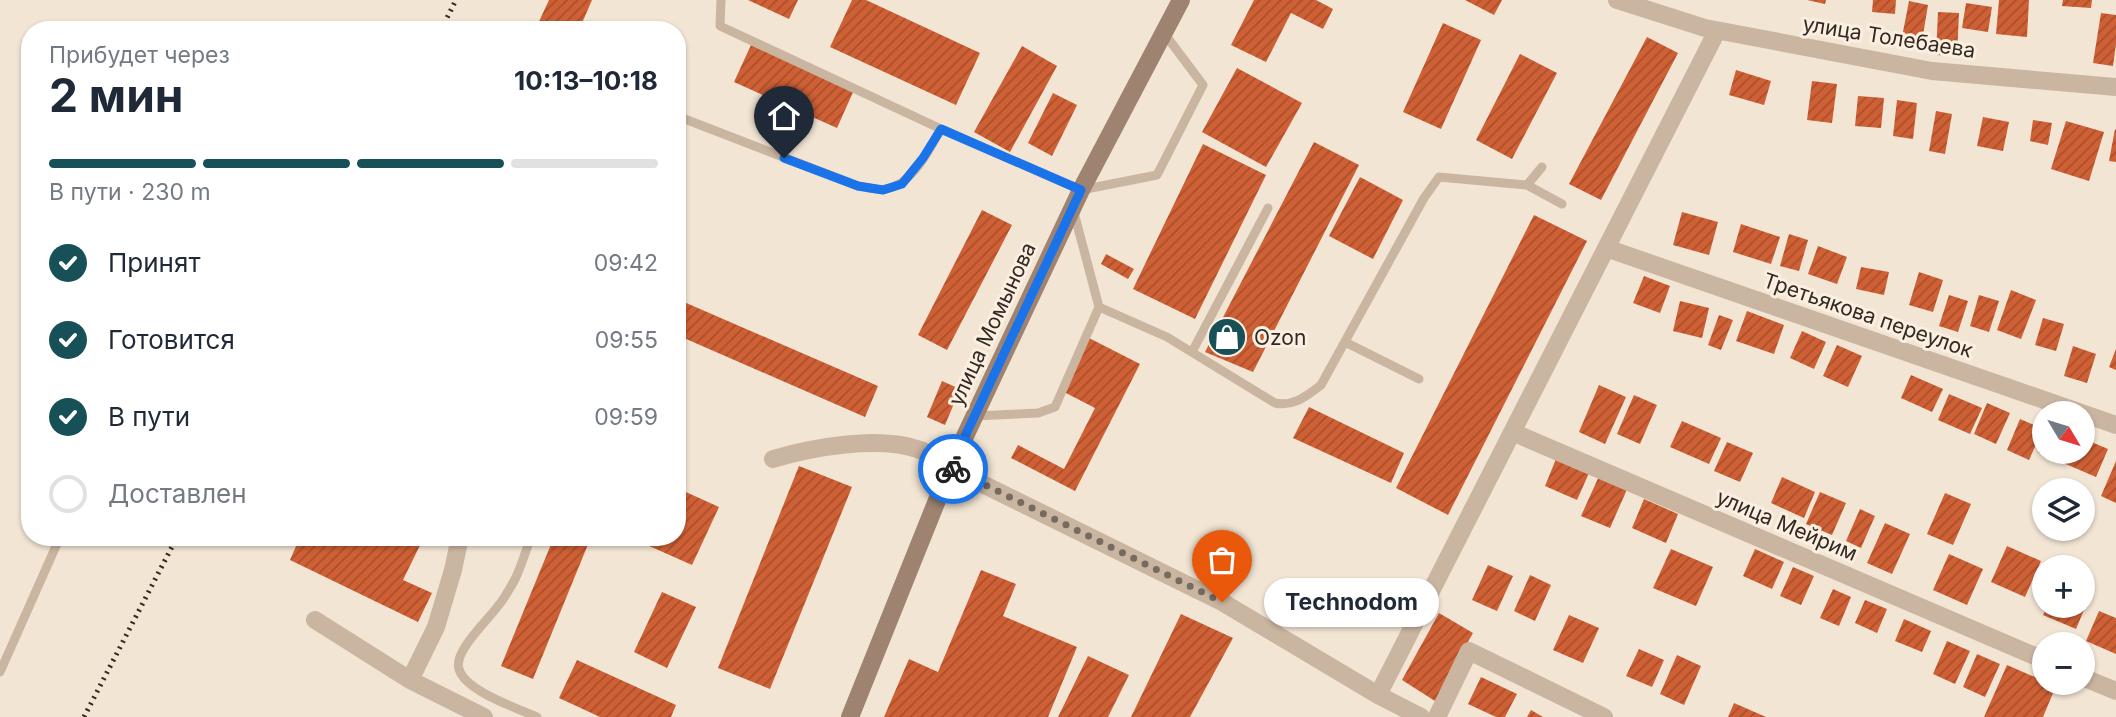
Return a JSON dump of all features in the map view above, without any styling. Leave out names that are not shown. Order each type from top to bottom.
[{"type":"main road","name":"улица Момынова","points":[[850,717],[950,468],[974,416],[1077,199],[1181,0]]},
{"type":"street","name":"улица Толебаева","points":[[1617,0],[1717,31],[1933,71],[2116,87]]},
{"type":"street","points":[[1378,695],[1717,31]]},
{"type":"street","name":"Третьякова переулок","points":[[1606,248],[2116,425]]},
{"type":"street","name":"улица Мейрим","points":[[1512,432],[2032,655]]},
{"type":"street","points":[[773,459],[804,450],[894,443],[920,449],[950,468],[1222,602],[1378,695],[1421,717]]},
{"type":"street","points":[[410,680],[436,627],[458,546]]},
{"type":"street","points":[[315,620],[410,680],[484,717]]},
{"type":"street","points":[[1437,717],[1469,651],[1604,717]]},
{"type":"street","points":[[2095,682],[2116,691]]},
{"type":"lane","points":[[721,0],[720,26],[941,129],[1077,199],[1157,175],[1203,85],[1164,33]]},
{"type":"lane","points":[[686,119],[858,186],[883,190],[902,184],[941,129]]},
{"type":"lane","points":[[1527,185],[1542,167]]},
{"type":"lane","points":[[1099,307],[1167,337],[1275,403],[1286,405],[1301,400],[1321,385],[1424,198],[1439,177],[1527,185],[1562,204]]},
{"type":"lane","points":[[974,416],[1038,413],[1055,407],[1099,307],[1077,199]]},
{"type":"lane","points":[[1192,352],[1268,208]]},
{"type":"lane","points":[[1345,342],[1419,379]]},
{"type":"lane","points":[[0,672],[56,546]]},
{"type":"lane","points":[[527,546],[514,580],[499,606],[458,659],[459,670],[468,682],[482,692],[537,717]]},
{"type":"building","points":[[549,0],[592,0],[583,21],[539,21]]},
{"type":"building","points":[[748,0],[798,0],[789,19]]},
{"type":"building","points":[[852,0],[866,0],[980,53],[956,105],[830,47]]},
{"type":"building","points":[[1254,0],[1316,0],[1333,9],[1323,29],[1291,13],[1266,62],[1231,45]]},
{"type":"building","points":[[1465,0],[1502,0],[1494,15]]},
{"type":"building","points":[[1807,0],[1826,0],[1825,4]]},
{"type":"building","points":[[1873,0],[1896,0],[1895,14],[1872,12]]},
{"type":"building","points":[[1999,0],[2029,0],[2027,37],[1996,34]]},
{"type":"building","points":[[2063,0],[2092,0],[2091,8],[2062,6]]},
{"type":"building","points":[[1909,1],[1928,5],[1922,41],[1902,37]]},
{"type":"building","points":[[1966,3],[1992,7],[1988,32],[1962,28]]},
{"type":"building","points":[[1938,12],[1959,13],[1957,56],[1936,55]]},
{"type":"building","points":[[2101,13],[2116,15],[2113,66],[2093,63]]},
{"type":"building","points":[[1443,23],[1481,40],[1441,129],[1403,112]]},
{"type":"building","points":[[1647,37],[1678,53],[1601,200],[1569,184]]},
{"type":"building","points":[[751,45],[854,90],[837,128],[734,82]]},
{"type":"building","points":[[1022,46],[1057,66],[1010,152],[974,132]]},
{"type":"building","points":[[1520,54],[1557,73],[1512,159],[1476,140]]},
{"type":"building","points":[[1237,68],[1302,103],[1266,167],[1202,132]]},
{"type":"building","points":[[1736,70],[1771,81],[1764,105],[1729,95]]},
{"type":"building","points":[[1812,81],[1837,84],[1832,123],[1807,120]]},
{"type":"building","points":[[1053,93],[1077,105],[1052,156],[1028,143]]},
{"type":"building","points":[[1858,96],[1884,98],[1881,128],[1855,126]]},
{"type":"building","points":[[1897,100],[1917,103],[1913,139],[1893,136]]},
{"type":"building","points":[[1936,111],[1952,114],[1945,154],[1929,151]]},
{"type":"building","points":[[1983,117],[2009,122],[2003,151],[1977,146]]},
{"type":"building","points":[[2033,120],[2052,123],[2048,145],[2030,141]]},
{"type":"building","points":[[2066,121],[2104,132],[2089,181],[2051,169]]},
{"type":"building","points":[[2116,130],[2116,162],[2109,161]]},
{"type":"building","points":[[1314,142],[1359,165],[1253,372],[1205,352]]},
{"type":"building","points":[[1203,144],[1266,175],[1195,319],[1133,289]]},
{"type":"building","points":[[1360,177],[1403,200],[1373,259],[1329,236]]},
{"type":"building","points":[[982,210],[1012,225],[947,350],[918,335]]},
{"type":"building","points":[[1682,212],[1718,222],[1709,255],[1673,245]]},
{"type":"building","points":[[1534,215],[1587,241],[1448,515],[1396,488]]},
{"type":"building","points":[[1741,224],[1780,237],[1771,264],[1733,252]]},
{"type":"building","points":[[1789,234],[1808,240],[1799,271],[1780,266]]},
{"type":"building","points":[[1818,246],[1847,257],[1837,284],[1808,274]]},
{"type":"building","points":[[1106,254],[1134,269],[1128,279],[1101,264]]},
{"type":"building","points":[[1861,267],[1889,272],[1884,295],[1856,289]]},
{"type":"building","points":[[1919,272],[1943,280],[1933,312],[1909,305]]},
{"type":"building","points":[[1644,276],[1670,286],[1660,313],[1633,303]]},
{"type":"building","points":[[2011,290],[2036,300],[2021,339],[1997,330]]},
{"type":"building","points":[[1949,295],[1968,301],[1958,332],[1939,326]]},
{"type":"building","points":[[1979,295],[1999,301],[1989,332],[1970,326]]},
{"type":"building","points":[[1680,301],[1709,308],[1702,338],[1673,331]]},
{"type":"building","points":[[686,303],[878,386],[865,417],[686,339]]},
{"type":"building","points":[[1747,311],[1784,325],[1774,354],[1736,341]]},
{"type":"building","points":[[1719,315],[1733,320],[1721,350],[1708,345]]},
{"type":"building","points":[[2043,318],[2064,324],[2056,351],[2035,345]]},
{"type":"building","points":[[1802,331],[1826,342],[1814,369],[1790,358]]},
{"type":"building","points":[[1089,338],[1140,364],[1075,491],[1011,458],[1018,445],[1064,469],[1095,408],[1062,391]]},
{"type":"building","points":[[1837,345],[1862,356],[1848,387],[1823,376]]},
{"type":"building","points":[[2073,346],[2096,354],[2087,383],[2064,376]]},
{"type":"building","points":[[2116,349],[2116,370],[2109,367]]},
{"type":"building","points":[[1911,375],[1943,389],[1932,412],[1901,398]]},
{"type":"building","points":[[942,381],[960,389],[945,425],[927,417]]},
{"type":"building","points":[[1599,385],[1626,397],[1605,444],[1579,432]]},
{"type":"building","points":[[1949,394],[1982,408],[1970,434],[1938,420]]},
{"type":"building","points":[[1634,395],[1657,405],[1640,444],[1617,434]]},
{"type":"building","points":[[1987,403],[2010,413],[1996,444],[1974,434]]},
{"type":"building","points":[[1309,407],[1404,453],[1391,483],[1293,438]]},
{"type":"building","points":[[2020,419],[2032,424],[2032,453],[2029,460],[2007,450]]},
{"type":"building","points":[[1682,421],[1721,438],[1709,464],[1670,447]]},
{"type":"building","points":[[1727,442],[1753,453],[1740,482],[1714,471]]},
{"type":"building","points":[[2095,444],[2108,449],[2096,477],[2066,464],[2095,464]]},
{"type":"building","points":[[1556,459],[1589,473],[1577,500],[1545,486]]},
{"type":"building","points":[[2116,461],[2116,503],[2101,496]]},
{"type":"building","points":[[799,466],[852,487],[770,689],[718,668]]},
{"type":"building","points":[[1600,474],[1628,487],[1610,528],[1581,516]]},
{"type":"building","points":[[1782,477],[1815,492],[1804,518],[1771,503]]},
{"type":"building","points":[[686,492],[719,507],[692,565],[649,546],[686,546]]},
{"type":"building","points":[[1820,492],[1846,503],[1832,535],[1806,524]]},
{"type":"building","points":[[1945,493],[1971,504],[1953,545],[1927,534]]},
{"type":"building","points":[[1644,499],[1678,514],[1666,543],[1632,528]]},
{"type":"building","points":[[1860,509],[1875,516],[1861,548],[1846,541]]},
{"type":"building","points":[[1885,523],[1910,534],[1892,574],[1867,563]]},
{"type":"building","points":[[296,546],[420,546],[403,580],[432,593],[418,622],[290,560]]},
{"type":"building","points":[[550,546],[587,546],[533,679],[501,666]]},
{"type":"building","points":[[2007,546],[2032,557],[2032,581],[2025,597],[1991,582]]},
{"type":"building","points":[[1671,549],[1713,567],[1696,606],[1653,588]]},
{"type":"building","points":[[1755,549],[1784,562],[1772,589],[1743,576]]},
{"type":"building","points":[[1949,554],[1983,569],[1967,605],[1933,590]]},
{"type":"building","points":[[1488,565],[1513,576],[1497,611],[1472,600]]},
{"type":"building","points":[[1793,567],[1814,576],[1801,605],[1780,596]]},
{"type":"building","points":[[981,570],[1016,584],[1003,616],[1077,647],[1048,717],[884,717],[909,659],[938,672]]},
{"type":"building","points":[[1530,575],[1551,585],[1535,621],[1514,611]]},
{"type":"building","points":[[1833,589],[1851,597],[1839,626],[1820,618]]},
{"type":"building","points":[[662,592],[696,607],[667,668],[634,652]]},
{"type":"building","points":[[1865,600],[1887,609],[1877,633],[1855,623]]},
{"type":"building","points":[[2099,611],[2116,618],[2116,654],[2095,645],[2095,632],[2090,632]]},
{"type":"building","points":[[1439,613],[1473,633],[1435,701],[1402,680]]},
{"type":"building","points":[[1181,614],[1233,638],[1190,717],[1131,717]]},
{"type":"building","points":[[1569,615],[1599,628],[1583,663],[1553,650]]},
{"type":"building","points":[[2050,618],[2081,618],[2076,629]]},
{"type":"building","points":[[1904,619],[1931,631],[1922,652],[1895,641]]},
{"type":"building","points":[[1947,641],[1970,651],[1955,684],[1933,674]]},
{"type":"building","points":[[1639,649],[1664,660],[1652,687],[1626,676]]},
{"type":"building","points":[[1977,654],[2000,664],[1985,697],[1963,687]]},
{"type":"building","points":[[1677,655],[1701,666],[1684,705],[1660,694]]},
{"type":"building","points":[[1088,656],[1129,675],[1108,717],[1058,717]]},
{"type":"building","points":[[577,660],[676,705],[671,717],[600,717],[559,698]]},
{"type":"building","points":[[2007,665],[2032,676],[2032,695],[2052,695],[2043,717],[1984,717]]},
{"type":"building","points":[[1481,677],[1517,694],[1505,717],[1496,717],[1468,704]]},
{"type":"building","points":[[1734,703],[1766,717],[1728,717]]},
{"type":"building","points":[[1531,710],[1543,717],[1527,717]]},
{"type":"railway","points":[[446,21],[456,0]]},
{"type":"railway","points":[[84,717],[172,546]]},
{"type":"way so far","points":[[953,469],[1222,602]]},
{"type":"place","name":"Ozon","points":[[1227,337]]},
{"type":"place","name":"Technodom","points":[[1222,602]]},
{"type":"route","points":[[784,158],[858,186],[883,190],[902,184],[941,129],[1081,190],[950,468],[953,469]]}]
